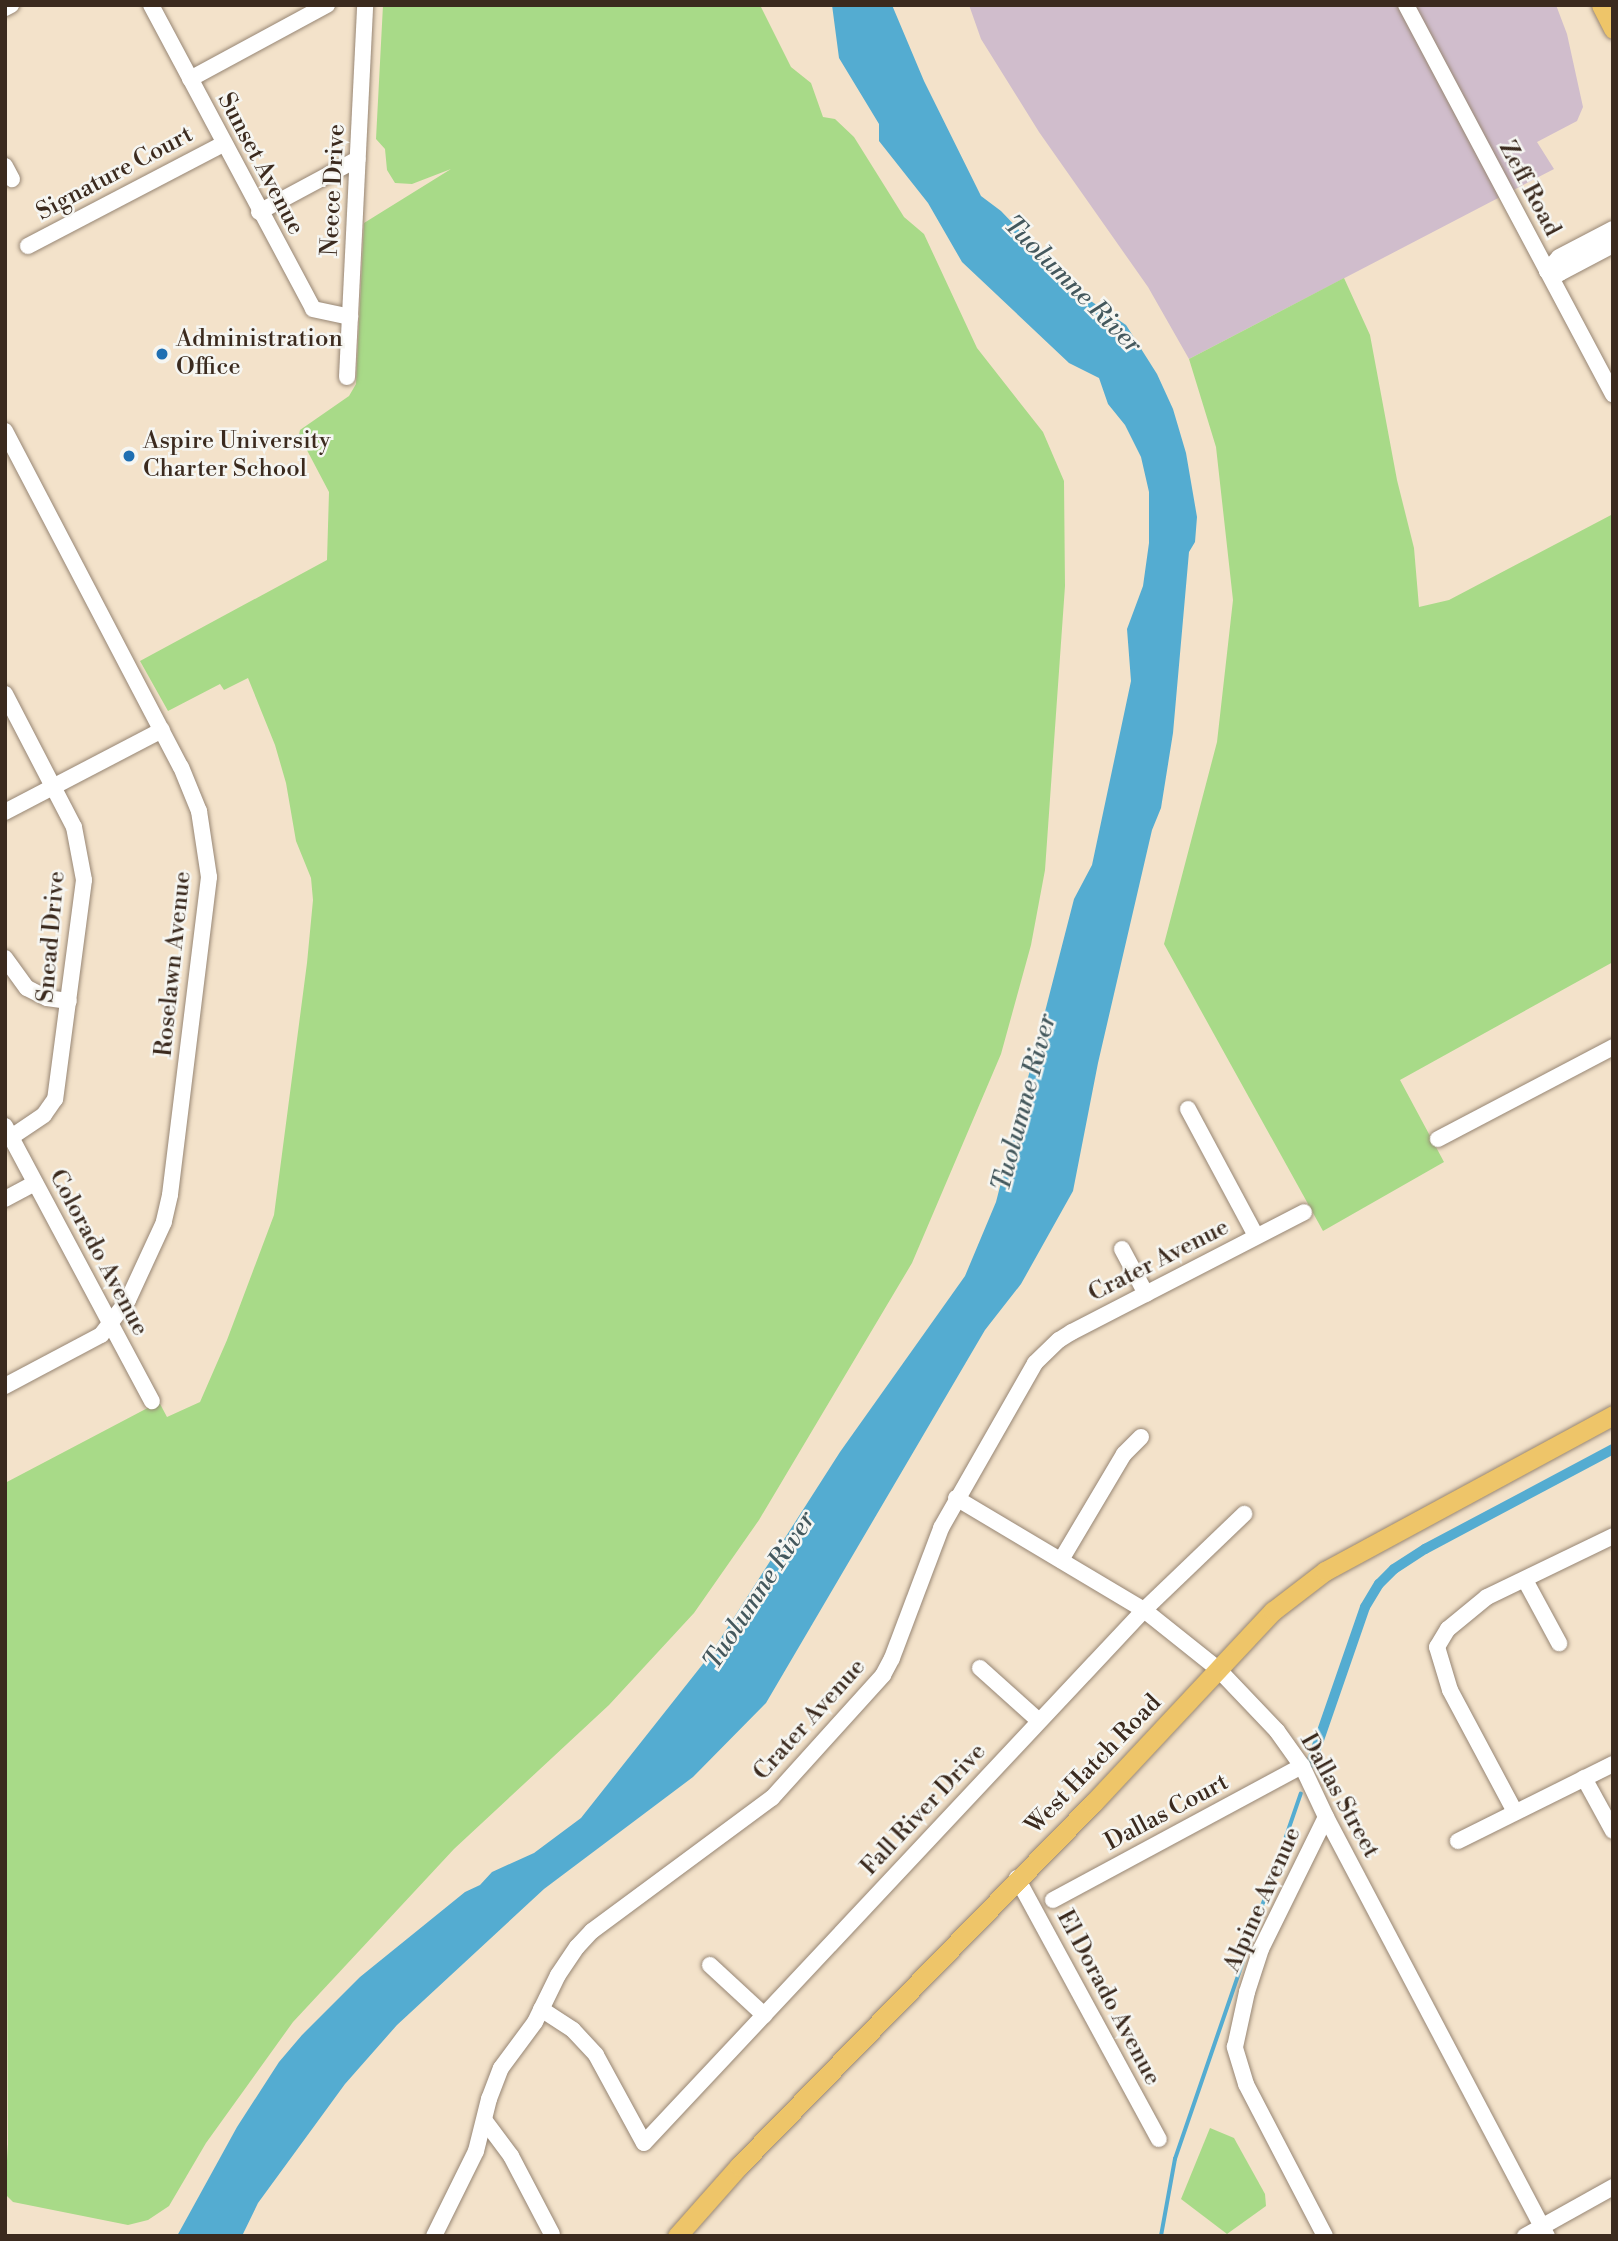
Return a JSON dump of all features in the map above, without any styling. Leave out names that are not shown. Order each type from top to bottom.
[{"type":"main road","points":[[1601,5],[1613,29]]},
{"type":"main road","name":"West Hatch Road","points":[[677,2236],[739,2166],[1273,1611],[1325,1571],[1613,1415]]},
{"type":"street","points":[[5,8],[10,5]]},
{"type":"street","name":"Sunset Avenue","points":[[151,5],[313,309],[351,317]]},
{"type":"street","points":[[190,79],[327,5]]},
{"type":"street","name":"Neece Drive","points":[[347,377],[365,5]]},
{"type":"street","name":"Zeff Road","points":[[1406,5],[1613,394]]},
{"type":"street","name":"Signature Court","points":[[27,246],[223,144]]},
{"type":"street","points":[[259,212],[358,159]]},
{"type":"street","points":[[1547,271],[1559,257],[1613,229]]},
{"type":"street","points":[[1547,271],[1560,273],[1613,245]]},
{"type":"street","name":"Roselawn Avenue","points":[[5,431],[162,730],[199,811],[208,855],[208,900],[170,1195],[164,1222],[140,1277],[110,1324]]},
{"type":"street","name":"Snead Drive","points":[[5,694],[74,827],[83,864],[83,896],[55,1099],[44,1115],[8,1132]]},
{"type":"street","points":[[5,812],[162,730]]},
{"type":"street","points":[[5,958],[26,988],[47,998],[69,1001]]},
{"type":"street","points":[[1438,1139],[1613,1048]]},
{"type":"street","points":[[1188,1109],[1256,1236]]},
{"type":"street","name":"Colorado Avenue","points":[[8,1132],[152,1401]]},
{"type":"street","points":[[5,1199],[35,1183]]},
{"type":"street","name":"Crater Avenue","points":[[434,2236],[476,2151],[489,2099],[501,2068],[541,2009],[566,1961],[592,1931],[772,1798],[883,1675],[892,1658],[937,1537],[956,1498],[1035,1363],[1065,1336],[1304,1212]]},
{"type":"street","points":[[1122,1249],[1146,1294]]},
{"type":"street","points":[[5,1386],[101,1335],[110,1324]]},
{"type":"street","points":[[1061,1560],[1124,1454],[1141,1437]]},
{"type":"street","name":"Dallas Street","points":[[956,1498],[1144,1610],[1218,1670],[1263,1714],[1302,1766],[1326,1817],[1545,2231]]},
{"type":"street","name":"Fall River Drive","points":[[541,2009],[573,2031],[596,2056],[644,2143],[1144,1610],[1244,1514]]},
{"type":"street","points":[[1514,1810],[1450,1690],[1437,1647],[1448,1629],[1488,1597],[1613,1536]]},
{"type":"street","points":[[1525,1580],[1559,1643]]},
{"type":"street","points":[[980,1668],[1039,1721]]},
{"type":"street","points":[[1458,1841],[1514,1810],[1613,1764]]},
{"type":"street","name":"Dallas Court","points":[[1052,1900],[1302,1766]]},
{"type":"street","points":[[1584,1779],[1613,1831]]},
{"type":"street","name":"Alpine Avenue","points":[[1325,2236],[1246,2084],[1235,2047],[1247,1992],[1261,1949],[1326,1817]]},
{"type":"street","name":"El Dorado Avenue","points":[[1017,1878],[1158,2139]]},
{"type":"street","points":[[710,1965],[764,2015]]},
{"type":"street","points":[[485,2121],[511,2156],[552,2234]]},
{"type":"street","points":[[1525,2236],[1545,2231],[1613,2188]]},
{"type":"shaded area","points":[[969,5],[1556,5],[1567,34],[1583,107],[1577,121],[1537,142],[1554,169],[1189,359],[1148,287],[1039,132],[981,39]]},
{"type":"green space","points":[[383,5],[760,5],[791,67],[811,83],[823,117],[835,119],[854,137],[904,217],[924,234],[977,348],[1043,432],[1064,481],[1065,586],[1045,870],[1031,945],[1001,1054],[912,1263],[759,1520],[694,1613],[609,1705],[454,1849],[293,2022],[206,2143],[169,2206],[148,2220],[128,2225],[13,2202],[5,2194],[8,2144],[5,1483],[159,1402],[167,1417],[200,1402],[227,1340],[274,1215],[307,963],[313,900],[311,878],[296,841],[286,783],[275,745],[248,678],[224,690],[220,684],[168,711],[140,661],[327,560],[329,492],[299,435],[300,430],[349,396],[356,384],[364,223],[451,169],[412,184],[395,183],[387,170],[385,149],[376,139]]},
{"type":"green space","points":[[1344,278],[1370,335],[1397,480],[1414,548],[1419,607],[1449,600],[1613,514],[1613,962],[1400,1080],[1444,1162],[1323,1231],[1164,944],[1217,742],[1233,600],[1216,447],[1189,359]]},
{"type":"green space","points":[[1210,2128],[1234,2138],[1265,2194],[1266,2206],[1227,2234],[1181,2199]]},
{"type":"water","name":"Tuolumne River","points":[[832,5],[892,5],[924,81],[981,196],[1001,211],[1079,293],[1126,325],[1157,374],[1173,409],[1186,453],[1197,517],[1195,542],[1189,552],[1173,733],[1161,808],[1152,830],[1098,1063],[1073,1191],[1021,1284],[985,1330],[766,1703],[693,1777],[544,1889],[397,2025],[345,2084],[258,2203],[242,2236],[177,2236],[237,2127],[279,2062],[302,2035],[360,1977],[465,1892],[480,1885],[492,1872],[534,1853],[581,1818],[710,1655],[840,1452],[965,1276],[996,1202],[1074,899],[1092,865],[1131,681],[1127,629],[1143,586],[1149,543],[1149,492],[1141,457],[1125,425],[1108,404],[1099,378],[1069,363],[962,262],[928,203],[879,141],[879,124],[839,58]]},
{"type":"waterway","points":[[1311,1763],[1365,1607],[1379,1584],[1394,1569],[1425,1549],[1613,1449]]},
{"type":"waterway","points":[[1161,2236],[1175,2159],[1301,1794]]},
{"type":"place","name":"Administration Office","points":[[162,354]]},
{"type":"place","name":"Aspire University Charter School","points":[[129,456]]}]
